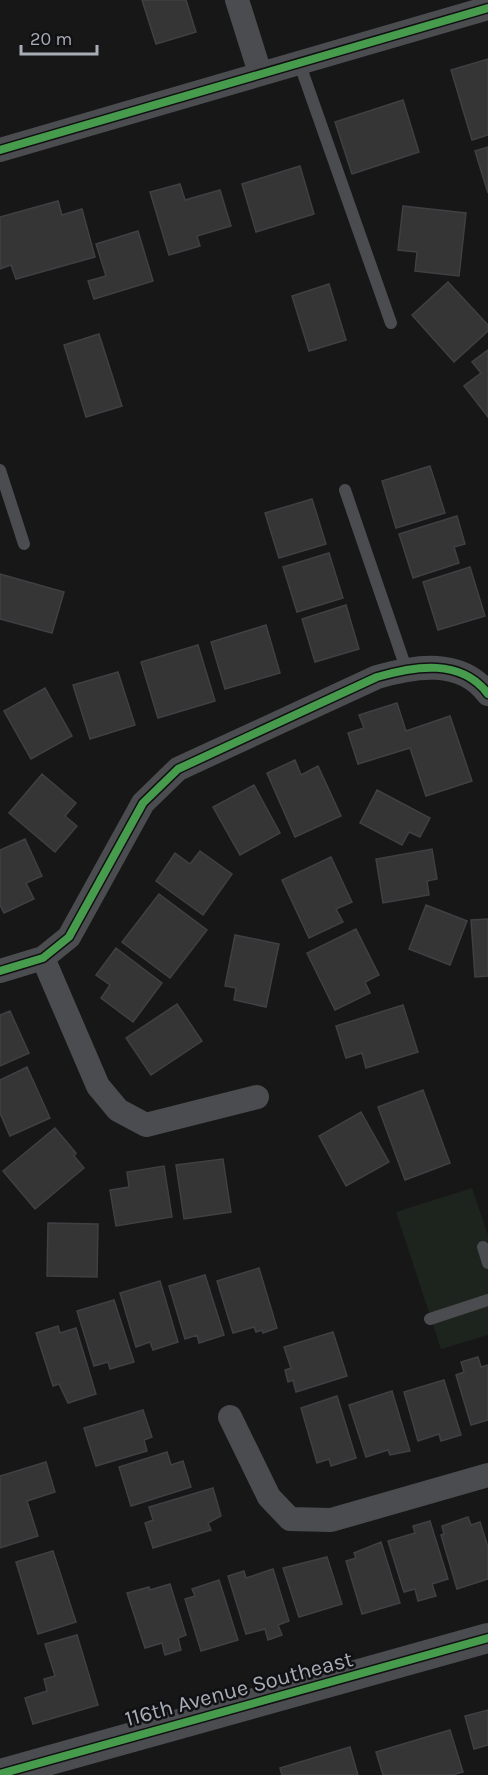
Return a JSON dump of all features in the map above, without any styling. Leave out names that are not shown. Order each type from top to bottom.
[{"type":"street","points":[[237,0],[260,73]]},
{"type":"street","points":[[0,150],[488,8]]},
{"type":"street","points":[[0,971],[43,958],[69,937],[143,803],[178,769],[376,677],[406,668],[423,666],[449,669],[478,681],[488,694]]},
{"type":"street","points":[[43,958],[98,1086],[118,1110],[146,1125],[257,1097]]},
{"type":"street","points":[[230,1417],[269,1497],[290,1519],[331,1520],[488,1475]]},
{"type":"street","name":"116th Avenue Southeast","points":[[0,1774],[488,1638]]},
{"type":"lane","points":[[299,62],[391,323]]},
{"type":"lane","points":[[0,470],[24,544]]},
{"type":"lane","points":[[345,490],[406,668]]},
{"type":"lane","points":[[483,1247],[488,1263]]},
{"type":"lane","points":[[430,1319],[488,1300]]},
{"type":"shaded area","points":[[472,1188],[488,1235],[488,1335],[441,1349],[396,1212]]},
{"type":"building","points":[[142,0],[186,0],[196,32],[156,44]]},
{"type":"building","points":[[488,59],[488,135],[472,140],[451,70]]},
{"type":"building","points":[[403,100],[419,152],[352,174],[335,122]]},
{"type":"building","points":[[488,147],[488,193],[475,151]]},
{"type":"building","points":[[300,166],[314,214],[256,232],[242,184]]},
{"type":"building","points":[[180,184],[185,200],[220,190],[231,226],[197,236],[200,246],[169,255],[150,192]]},
{"type":"building","points":[[58,201],[62,215],[82,209],[95,257],[16,279],[11,265],[0,269],[0,217]]},
{"type":"building","points":[[403,206],[466,213],[459,276],[415,271],[417,252],[398,250]]},
{"type":"building","points":[[138,231],[153,281],[94,299],[88,281],[106,276],[96,244]]},
{"type":"building","points":[[448,282],[488,325],[488,331],[454,362],[412,315]]},
{"type":"building","points":[[329,284],[346,340],[309,351],[292,296]]},
{"type":"building","points":[[99,334],[122,406],[86,417],[64,345]]},
{"type":"building","points":[[488,350],[488,417],[464,386],[481,373],[472,362]]},
{"type":"building","points":[[430,466],[445,513],[396,528],[382,481]]},
{"type":"building","points":[[312,499],[326,544],[279,558],[265,513]]},
{"type":"building","points":[[457,516],[465,544],[454,547],[459,563],[413,578],[399,534]]},
{"type":"building","points":[[329,553],[343,598],[297,612],[283,567]]},
{"type":"building","points":[[470,567],[485,616],[438,630],[423,582]]},
{"type":"building","points":[[0,574],[64,592],[52,633],[0,619]]},
{"type":"building","points":[[346,605],[359,649],[315,662],[302,619]]},
{"type":"building","points":[[266,625],[280,673],[225,689],[211,642]]},
{"type":"building","points":[[198,645],[215,701],[158,718],[141,662]]},
{"type":"building","points":[[118,672],[135,725],[90,739],[73,685]]},
{"type":"building","points":[[45,688],[72,736],[31,759],[4,711]]},
{"type":"building","points":[[397,703],[406,731],[450,716],[472,781],[426,796],[410,748],[358,764],[348,733],[364,728],[359,715]]},
{"type":"building","points":[[295,760],[301,775],[318,766],[341,816],[295,837],[267,773]]},
{"type":"building","points":[[42,774],[76,803],[65,816],[77,826],[55,852],[9,813]]},
{"type":"building","points":[[254,785],[280,833],[240,855],[213,807]]},
{"type":"building","points":[[377,790],[430,818],[420,837],[409,832],[402,845],[360,823]]},
{"type":"building","points":[[25,839],[42,876],[26,883],[34,899],[4,913],[0,905],[0,850]]},
{"type":"building","points":[[432,849],[437,879],[427,881],[429,895],[383,903],[376,859]]},
{"type":"building","points":[[200,851],[232,874],[203,915],[156,881],[175,853],[190,864]]},
{"type":"building","points":[[331,857],[352,902],[336,909],[343,922],[309,938],[282,880]]},
{"type":"building","points":[[159,894],[207,930],[170,978],[122,942]]},
{"type":"building","points":[[426,905],[467,921],[450,965],[409,949]]},
{"type":"building","points":[[488,919],[488,976],[475,977],[471,920]]},
{"type":"building","points":[[356,929],[379,975],[365,982],[370,993],[335,1010],[307,953]]},
{"type":"building","points":[[235,935],[279,944],[266,1007],[234,1000],[236,988],[225,986]]},
{"type":"building","points":[[116,948],[162,983],[133,1022],[101,998],[110,985],[96,975]]},
{"type":"building","points":[[177,1004],[202,1041],[151,1075],[126,1038]]},
{"type":"building","points":[[403,1005],[418,1052],[366,1068],[362,1053],[346,1058],[336,1026]]},
{"type":"building","points":[[10,1011],[29,1053],[0,1066],[0,1015]]},
{"type":"building","points":[[27,1067],[50,1118],[10,1136],[0,1113],[0,1080]]},
{"type":"building","points":[[423,1090],[450,1163],[405,1180],[378,1107]]},
{"type":"building","points":[[361,1112],[389,1162],[346,1186],[319,1136]]},
{"type":"building","points":[[55,1128],[76,1153],[74,1156],[84,1168],[35,1209],[3,1171]]},
{"type":"building","points":[[223,1159],[231,1212],[184,1219],[176,1165]]},
{"type":"building","points":[[164,1166],[172,1217],[116,1226],[110,1190],[129,1187],[127,1172]]},
{"type":"building","points":[[48,1223],[98,1224],[97,1277],[47,1276]]},
{"type":"building","points":[[259,1268],[277,1328],[263,1333],[262,1330],[256,1332],[254,1327],[233,1333],[217,1281]]},
{"type":"building","points":[[205,1275],[224,1335],[199,1343],[197,1335],[185,1339],[169,1286]]},
{"type":"building","points":[[160,1281],[178,1342],[153,1350],[150,1342],[136,1347],[120,1293]]},
{"type":"building","points":[[114,1300],[134,1362],[110,1369],[108,1362],[94,1366],[77,1311]]},
{"type":"building","points":[[58,1326],[60,1333],[76,1328],[96,1394],[68,1403],[59,1384],[53,1386],[36,1333]]},
{"type":"building","points":[[333,1332],[347,1376],[296,1392],[293,1380],[288,1382],[285,1370],[291,1368],[284,1347]]},
{"type":"building","points":[[478,1357],[481,1367],[488,1365],[488,1420],[471,1425],[456,1375],[464,1372],[461,1362]]},
{"type":"building","points":[[444,1380],[461,1435],[441,1441],[439,1434],[418,1441],[404,1392]]},
{"type":"building","points":[[392,1391],[410,1451],[390,1455],[388,1450],[366,1457],[349,1405]]},
{"type":"building","points":[[337,1396],[356,1458],[331,1466],[329,1459],[317,1463],[301,1408]]},
{"type":"building","points":[[143,1410],[152,1437],[144,1440],[147,1451],[96,1466],[84,1428]]},
{"type":"building","points":[[167,1452],[171,1465],[183,1461],[191,1487],[131,1506],[119,1467]]},
{"type":"building","points":[[46,1462],[55,1492],[27,1501],[38,1536],[0,1548],[0,1476]]},
{"type":"building","points":[[213,1488],[221,1516],[208,1523],[211,1530],[153,1548],[145,1523],[153,1520],[149,1507]]},
{"type":"building","points":[[468,1517],[471,1525],[480,1522],[488,1547],[488,1579],[457,1589],[441,1535],[444,1534],[442,1526]]},
{"type":"building","points":[[430,1521],[448,1579],[432,1584],[436,1596],[418,1601],[415,1589],[404,1592],[388,1541],[415,1533],[413,1526]]},
{"type":"building","points":[[381,1542],[400,1603],[362,1614],[346,1561],[356,1558],[354,1553]]},
{"type":"building","points":[[53,1551],[76,1622],[38,1634],[16,1562]]},
{"type":"building","points":[[327,1557],[342,1604],[299,1617],[283,1568]]},
{"type":"building","points":[[273,1569],[289,1621],[278,1625],[282,1635],[268,1640],[265,1629],[246,1634],[228,1576],[244,1571],[246,1578]]},
{"type":"building","points":[[219,1580],[238,1640],[201,1651],[185,1599],[195,1596],[192,1589]]},
{"type":"building","points":[[170,1584],[186,1635],[178,1638],[181,1650],[165,1655],[162,1643],[145,1648],[127,1593]]},
{"type":"building","points":[[77,1635],[98,1705],[33,1724],[25,1698],[47,1691],[44,1679],[55,1676],[45,1644]]},
{"type":"building","points":[[488,1710],[488,1745],[474,1749],[465,1716]]},
{"type":"building","points":[[450,1730],[463,1772],[452,1775],[383,1775],[376,1752]]},
{"type":"building","points":[[350,1747],[358,1775],[282,1775],[280,1768]]},
{"type":"cycle path","points":[[0,150],[488,8]]},
{"type":"cycle path","points":[[0,971],[43,958],[69,937],[143,803],[178,769],[377,677],[392,673],[422,668],[451,670],[477,682],[488,694]]},
{"type":"cycle path","points":[[0,1774],[488,1638]]}]
